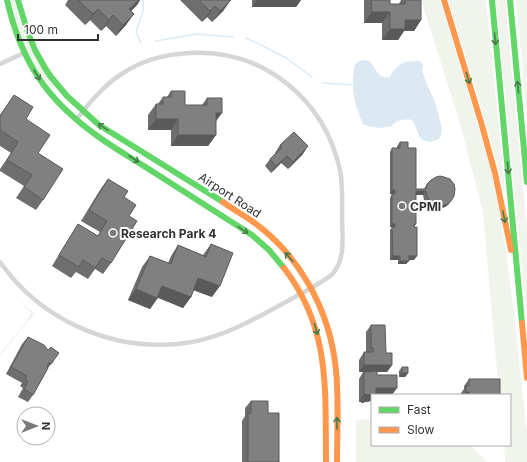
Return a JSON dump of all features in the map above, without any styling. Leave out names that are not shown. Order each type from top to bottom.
[{"type":"main road","name":"Airport Road","points":[[7,0],[10,14],[24,53],[42,84],[54,99],[76,120],[97,136],[252,235],[278,261],[291,278],[301,293],[313,319],[323,359],[325,384],[326,462]]},
{"type":"main road","name":"Airport Road","points":[[18,0],[27,29],[39,58],[50,76],[62,91],[82,111],[99,125],[249,219],[267,234],[289,256],[305,278],[319,305],[327,327],[334,356],[337,383],[337,462]]},
{"type":"main road","points":[[444,0],[495,173],[511,252],[520,314]]},
{"type":"main road","points":[[492,0],[527,378]]},
{"type":"main road","points":[[510,0],[527,182]]},
{"type":"street","points":[[0,64],[24,53]]},
{"type":"street","points":[[0,262],[26,293],[69,323],[101,336],[145,345],[190,342],[227,332],[242,326],[301,293],[311,289],[331,276],[337,267],[342,250],[341,179],[330,139],[316,114],[294,88],[261,66],[236,57],[210,53],[182,53],[154,59],[123,73],[97,94],[76,120]]},
{"type":"shaded area","points":[[11,0],[15,0],[25,35],[35,57],[55,88],[54,89],[44,79],[29,57],[15,19]]},
{"type":"shaded area","points":[[421,0],[440,0],[489,162],[505,243],[527,434],[527,462],[505,462],[504,446],[511,446],[511,394],[499,394],[483,212],[459,120]]},
{"type":"shaded area","points":[[448,0],[486,0],[505,189],[503,189],[484,118]]},
{"type":"shaded area","points":[[496,0],[505,0],[527,229],[527,320]]},
{"type":"shaded area","points":[[516,0],[527,0],[527,118]]},
{"type":"shaded area","points":[[365,60],[369,61],[383,77],[390,77],[396,68],[402,63],[409,61],[420,61],[423,65],[422,71],[435,102],[442,128],[439,139],[429,142],[420,138],[412,120],[400,120],[391,126],[384,128],[363,124],[355,102],[353,80],[355,64]]},
{"type":"shaded area","points":[[15,296],[35,314],[0,357],[0,354],[25,323],[31,313]]},
{"type":"shaded area","points":[[371,419],[371,446],[472,446],[487,462],[356,462],[356,420]]},
{"type":"building","points":[[78,0],[139,0],[129,9],[134,14],[123,25],[113,15],[109,20],[98,9],[93,14]]},
{"type":"building","points":[[199,0],[231,0],[220,11],[215,6],[210,11]]},
{"type":"building","points":[[371,0],[390,0],[390,4],[405,4],[405,0],[421,0],[421,20],[405,20],[405,29],[390,29],[390,12],[372,12]]},
{"type":"building","points":[[171,91],[185,91],[185,105],[207,105],[207,98],[222,98],[222,113],[216,113],[216,135],[178,135],[178,119],[156,119],[156,104],[163,104],[163,97],[171,97]]},
{"type":"building","points":[[14,95],[33,107],[26,119],[50,135],[38,153],[63,169],[43,200],[24,187],[32,175],[7,160],[18,142],[0,130],[0,116]]},
{"type":"building","points":[[294,132],[308,146],[293,162],[287,156],[276,166],[270,159],[282,148],[280,145]]},
{"type":"building","name":"CPMI","points":[[400,142],[408,142],[408,148],[416,148],[416,189],[426,189],[427,184],[431,180],[440,176],[450,179],[454,184],[455,189],[454,196],[451,201],[448,204],[441,206],[430,201],[426,191],[416,191],[416,224],[414,224],[414,227],[417,227],[417,256],[409,256],[409,261],[400,261],[400,256],[393,256],[392,227],[395,227],[395,224],[392,224],[392,194],[395,194],[395,190],[392,190],[392,148],[400,148]]},
{"type":"building","name":"Research Park 4","points":[[108,179],[128,191],[124,197],[136,205],[129,216],[137,221],[111,263],[102,258],[95,268],[83,260],[79,267],[59,255],[78,224],[98,236],[107,221],[89,210]]},
{"type":"building","points":[[211,244],[233,253],[220,286],[198,278],[191,297],[162,286],[157,298],[136,289],[150,256],[171,264],[178,245],[206,257]]},
{"type":"building","points":[[371,325],[385,325],[386,353],[392,353],[392,365],[364,365],[364,352],[373,352],[373,348],[371,348]]},
{"type":"building","points":[[28,337],[44,345],[48,350],[51,347],[59,353],[51,364],[49,362],[48,368],[33,395],[24,389],[28,381],[25,379],[27,376],[11,367]]},
{"type":"building","points":[[402,367],[408,367],[408,373],[402,373]]},
{"type":"building","points":[[377,371],[377,375],[397,375],[397,388],[376,388],[376,394],[366,395],[364,394],[364,372]]},
{"type":"building","points":[[469,379],[500,379],[500,394],[469,394],[469,392],[466,392],[466,386],[469,386]]},
{"type":"building","points":[[251,401],[268,401],[268,413],[279,413],[279,462],[248,462],[248,413],[251,413]]},
{"type":"waterway","points":[[141,43],[136,32],[143,11],[143,0]]},
{"type":"waterway","points":[[156,41],[197,34],[233,37]]},
{"type":"waterway","points":[[246,38],[286,58],[312,77]]},
{"type":"waterway","points":[[323,83],[353,85]]},
{"type":"traffic: fast","points":[[7,0],[13,22],[28,60],[38,77],[63,107],[78,121],[108,144],[252,235],[269,250],[284,268]]},
{"type":"traffic: fast","points":[[18,0],[35,50],[51,77],[67,96],[99,125],[223,202]]},
{"type":"traffic: fast","points":[[492,0],[522,323]]},
{"type":"traffic: fast","points":[[510,0],[527,182]]},
{"type":"traffic: slow","points":[[444,0],[495,173],[511,250]]},
{"type":"traffic: slow","points":[[223,202],[249,219],[283,248],[297,266],[319,305],[333,348],[336,370],[338,404],[337,462]]},
{"type":"traffic: slow","points":[[284,268],[299,291],[310,314],[318,337],[325,385],[326,462]]},
{"type":"traffic: slow","points":[[522,323],[527,378]]},
{"type":"place","name":"CPMI","points":[[402,206]]},
{"type":"place","name":"Research Park 4","points":[[113,233]]}]
